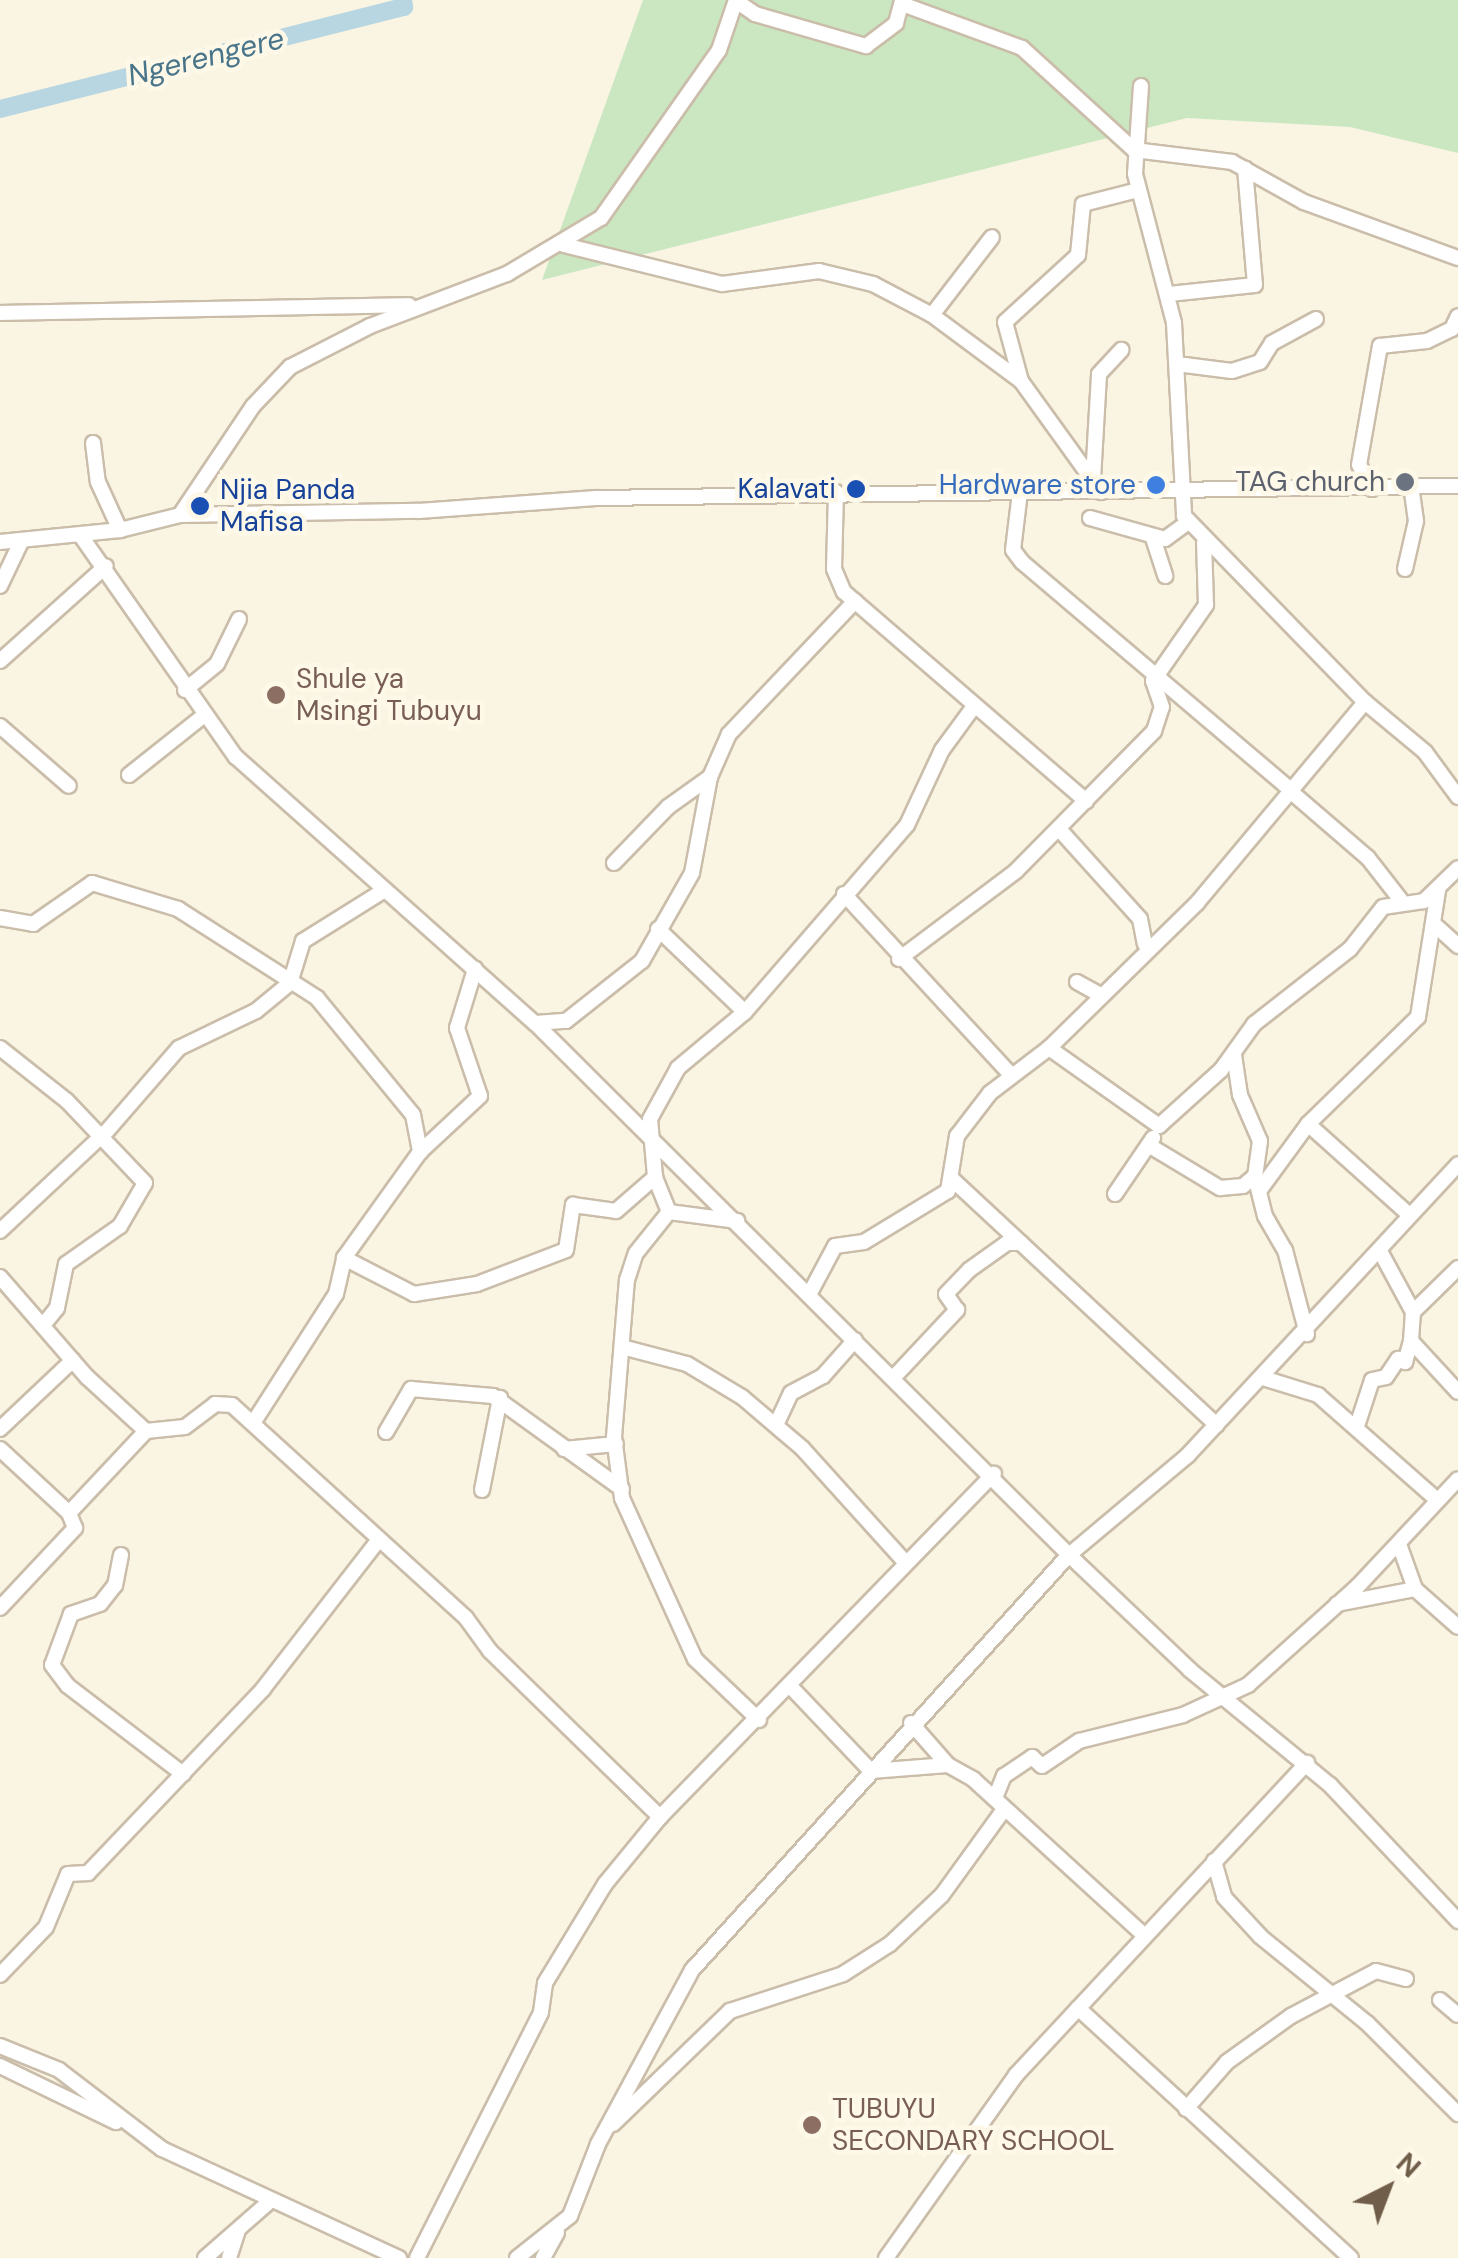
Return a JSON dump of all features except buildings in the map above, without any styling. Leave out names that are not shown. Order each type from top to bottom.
[{"type":"street","points":[[180,515],[280,374],[564,245],[623,191],[719,50],[736,0],[755,14],[866,46],[882,38],[902,2],[1022,48],[1134,150],[1245,168],[1304,202],[1458,258]]},
{"type":"street","points":[[1142,86],[1134,150],[1138,190],[1170,294],[1177,364],[1178,490],[1188,522],[1365,702],[1425,752],[1458,797]]},
{"type":"street","points":[[1170,294],[1255,285],[1245,168]]},
{"type":"street","points":[[1097,485],[1021,382],[1005,346],[1006,320],[1078,256],[1083,204],[1138,190]]},
{"type":"street","points":[[932,315],[992,237]]},
{"type":"street","points":[[564,245],[722,284],[842,274],[932,315],[1021,382]]},
{"type":"street","points":[[0,313],[434,302]]},
{"type":"street","points":[[1372,489],[1360,465],[1378,351],[1426,341],[1452,329],[1458,316]]},
{"type":"street","points":[[1177,364],[1232,371],[1260,362],[1272,343],[1316,319]]},
{"type":"street","points":[[1097,485],[1099,374],[1121,350]]},
{"type":"street","points":[[93,443],[98,482],[120,530]]},
{"type":"street","points":[[0,542],[81,536],[180,515],[836,492],[1020,492],[1097,485],[1178,490],[1458,486]]},
{"type":"street","points":[[1405,569],[1416,521],[1411,488]]},
{"type":"street","points":[[836,492],[836,578],[855,601],[972,709],[1086,801]]},
{"type":"street","points":[[1020,492],[1013,550],[1022,562],[1368,858],[1406,901]]},
{"type":"street","points":[[1090,518],[1153,538],[1188,522]]},
{"type":"street","points":[[81,536],[106,566],[202,717],[383,892],[535,1023],[994,1473],[1069,1555],[1225,1698],[1307,1763],[1458,1921]]},
{"type":"street","points":[[1153,538],[1165,576]]},
{"type":"street","points":[[0,586],[21,542]]},
{"type":"street","points":[[899,959],[1059,830],[1158,726],[1155,678],[1204,612],[1204,542]]},
{"type":"street","points":[[0,661],[106,566]]},
{"type":"street","points":[[535,1023],[569,1019],[642,960],[692,873],[710,778],[735,726],[855,601]]},
{"type":"street","points":[[186,690],[217,664],[239,620]]},
{"type":"street","points":[[811,1291],[835,1246],[887,1229],[953,1180],[957,1136],[1009,1073],[1049,1048],[1099,994],[1214,885],[1288,789],[1365,702]]},
{"type":"street","points":[[669,1212],[655,1177],[650,1138],[654,1105],[673,1072],[745,1012],[907,825],[942,750],[972,709]]},
{"type":"street","points":[[129,775],[202,717]]},
{"type":"street","points":[[0,726],[69,786]]},
{"type":"street","points":[[614,863],[668,806],[710,778]]},
{"type":"street","points":[[1059,830],[1140,919],[1145,944]]},
{"type":"street","points":[[1114,1194],[1150,1146],[1158,1126],[1234,1054],[1254,1024],[1291,1000],[1458,857]]},
{"type":"street","points":[[1406,901],[1438,890],[1458,868]]},
{"type":"street","points":[[0,918],[33,924],[86,884],[122,886],[178,910],[317,998],[406,1106],[420,1152]]},
{"type":"street","points":[[1150,1146],[1220,1188],[1257,1184],[1308,1124],[1418,1017],[1436,926],[1438,890]]},
{"type":"street","points":[[0,1231],[98,1140],[180,1048],[251,1014],[290,982],[304,941],[383,892]]},
{"type":"street","points":[[844,894],[899,959],[1009,1073]]},
{"type":"street","points":[[1436,926],[1458,946]]},
{"type":"street","points":[[658,929],[745,1012]]},
{"type":"street","points":[[256,1420],[336,1294],[344,1258],[420,1152],[481,1094],[457,1028],[475,970]]},
{"type":"street","points":[[1077,982],[1099,994]]},
{"type":"street","points":[[0,1048],[67,1101],[144,1188],[120,1226],[66,1264],[57,1308],[44,1324]]},
{"type":"street","points":[[1049,1048],[1158,1126]]},
{"type":"street","points":[[1234,1054],[1240,1095],[1260,1141],[1257,1184],[1285,1250],[1307,1334]]},
{"type":"street","points":[[1308,1124],[1406,1212]]},
{"type":"street","points":[[543,2258],[680,1985],[911,1723],[1069,1555],[1217,1425],[1307,1334],[1380,1250],[1406,1212],[1458,1164]]},
{"type":"street","points":[[344,1258],[414,1294],[478,1284],[566,1250],[574,1205],[616,1211],[655,1177]]},
{"type":"street","points":[[953,1180],[1217,1425]]},
{"type":"street","points":[[669,1212],[738,1222]]},
{"type":"street","points":[[669,1212],[632,1263],[616,1444],[622,1488],[627,1516],[678,1608],[695,1659],[759,1720]]},
{"type":"street","points":[[894,1376],[957,1310],[946,1294],[969,1270],[1007,1243],[1021,1244]]},
{"type":"street","points":[[1357,1426],[1372,1380],[1386,1377],[1398,1359],[1406,1362],[1411,1341],[1413,1312],[1380,1250]]},
{"type":"street","points":[[1413,1312],[1458,1268]]},
{"type":"street","points":[[0,1277],[73,1360],[146,1431]]},
{"type":"street","points":[[776,1425],[791,1393],[823,1376],[855,1340]]},
{"type":"street","points":[[1411,1341],[1458,1392]]},
{"type":"street","points":[[622,1347],[686,1364],[776,1425],[904,1561]]},
{"type":"street","points":[[0,1429],[73,1360]]},
{"type":"street","points":[[1263,1378],[1299,1384],[1357,1426],[1436,1499]]},
{"type":"street","points":[[386,1432],[411,1389],[500,1398],[564,1449],[622,1488]]},
{"type":"street","points":[[482,1490],[500,1398]]},
{"type":"street","points":[[69,1513],[146,1431],[186,1427],[220,1403],[256,1420],[378,1542],[466,1618],[490,1651],[660,1818]]},
{"type":"street","points":[[564,1449],[616,1444]]},
{"type":"street","points":[[0,1449],[69,1513],[74,1528],[0,1608]]},
{"type":"street","points":[[417,2258],[540,2012],[545,1982],[606,1884],[660,1818],[759,1720],[904,1561],[994,1473]]},
{"type":"street","points":[[608,2128],[730,2011],[843,1974],[890,1944],[928,1912],[1000,1803],[1004,1776],[1032,1758],[1042,1766],[1099,1733],[1162,1722],[1225,1698],[1336,1604],[1458,1480]]},
{"type":"street","points":[[0,1974],[46,1927],[68,1874],[88,1873],[183,1774],[319,1624],[378,1542]]},
{"type":"street","points":[[1399,1544],[1415,1589],[1458,1627]]},
{"type":"street","points":[[121,1554],[115,1585],[100,1604],[70,1614],[52,1665],[68,1686],[183,1774]]},
{"type":"street","points":[[1336,1604],[1415,1589]]},
{"type":"street","points":[[790,1685],[871,1771]]},
{"type":"street","points":[[911,1723],[948,1765],[1000,1803],[1142,1934]]},
{"type":"street","points":[[886,2258],[1006,2088],[1142,1934],[1307,1763]]},
{"type":"street","points":[[871,1771],[948,1765]]},
{"type":"street","points":[[1214,1861],[1228,1902],[1455,2106]]},
{"type":"street","points":[[1186,2109],[1236,2054],[1292,2016],[1334,1999],[1376,1971],[1406,1979]]},
{"type":"street","points":[[1440,2000],[1458,2016]]},
{"type":"street","points":[[1078,2008],[1351,2258]]},
{"type":"street","points":[[0,2046],[59,2070],[137,2132]]},
{"type":"street","points":[[0,2066],[137,2132],[267,2204],[398,2258]]},
{"type":"street","points":[[205,2258],[267,2204]]},
{"type":"street","points":[[229,2258],[239,2228]]},
{"type":"street","points":[[517,2258],[558,2230]]},
{"type":"green space","points":[[643,0],[1458,0],[1458,153],[1350,127],[1187,118],[542,280]]},
{"type":"waterway","name":"Ngerengere","points":[[0,109],[404,7],[403,0]]},
{"type":"place","name":"TAG church","points":[[1405,482]]},
{"type":"place","name":"Hardware store","points":[[1156,485]]},
{"type":"place","name":"Kalavati","points":[[856,489]]},
{"type":"place","name":"Njia Panda Mafisa","points":[[200,506]]},
{"type":"place","name":"Shule ya Msingi Tubuyu","points":[[276,695]]},
{"type":"place","name":"TUBUYU SECONDARY SCHOOL","points":[[812,2125]]}]
